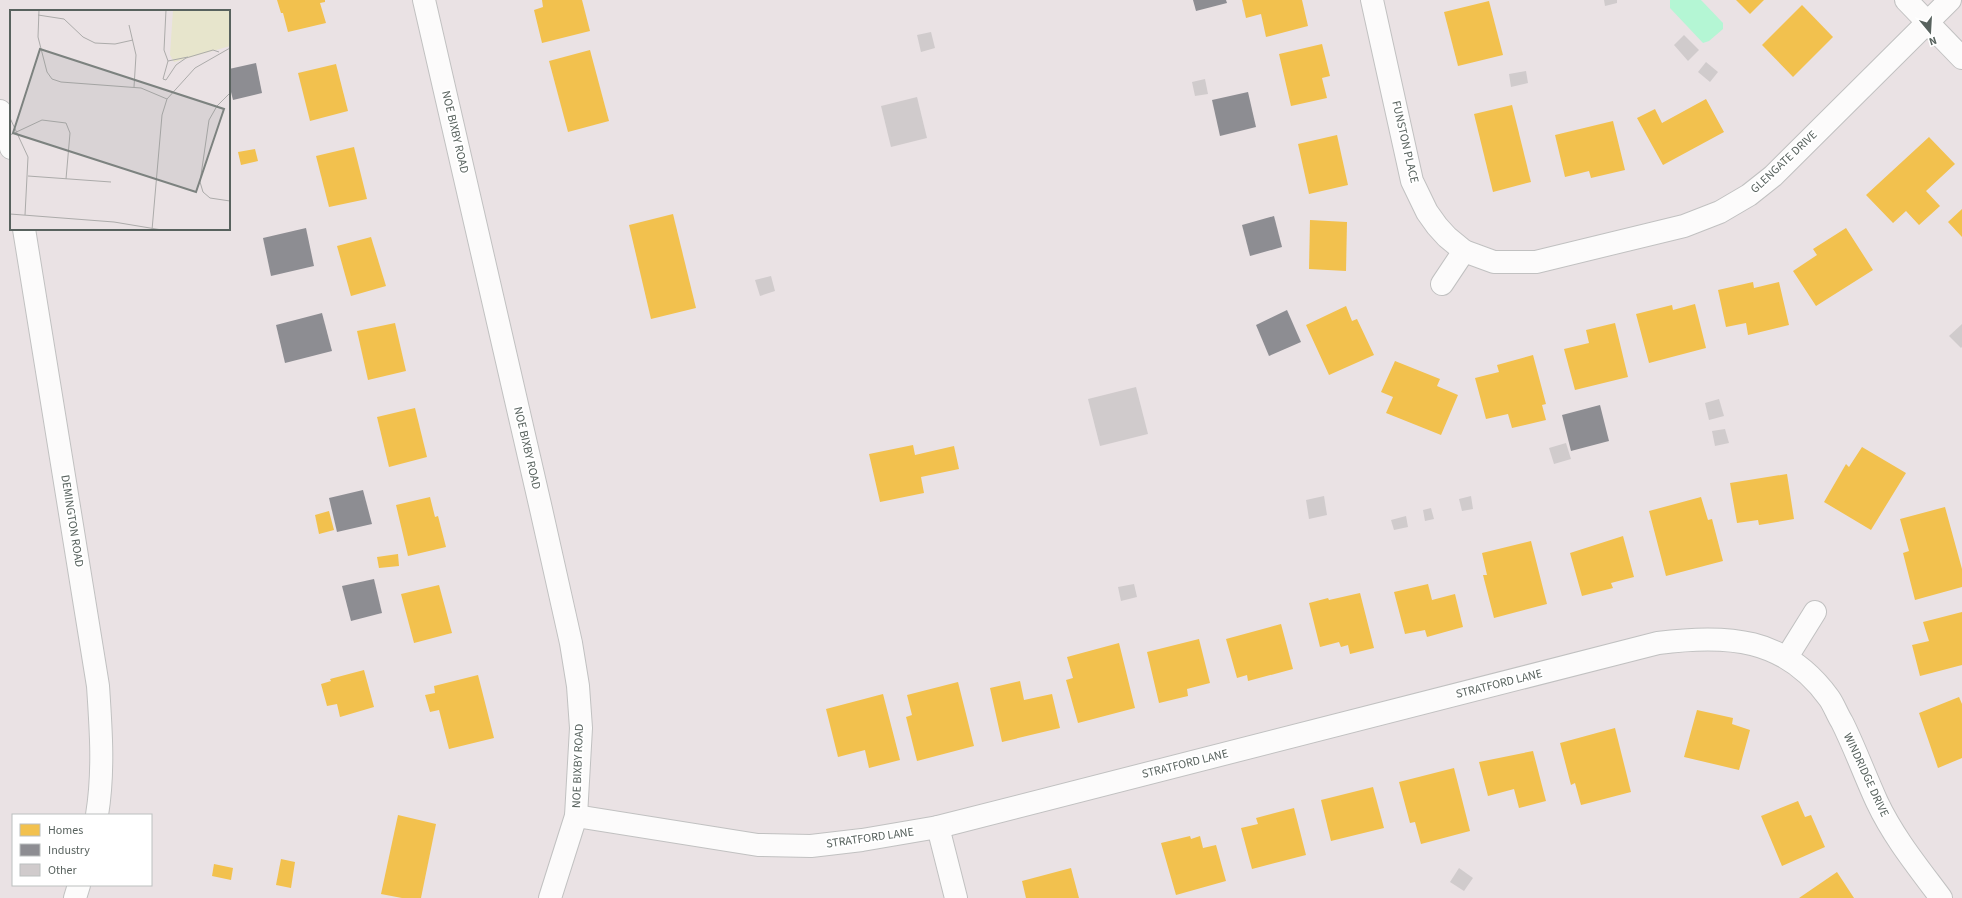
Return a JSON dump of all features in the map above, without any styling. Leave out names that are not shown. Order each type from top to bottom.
[{"type":"street","name":"NOE BIXBY ROAD","points":[[424,0],[571,643],[578,686],[580,728],[576,816],[550,898]]},
{"type":"street","name":"FUNSTON PLACE","points":[[1372,0],[1412,181],[1427,212],[1436,226],[1447,237],[1472,254]]},
{"type":"street","points":[[1906,0],[1962,58]]},
{"type":"street","name":"GLENGATE DRIVE","points":[[1472,254],[1494,262],[1536,262],[1684,226],[1720,212],[1749,195],[1773,176],[1950,0]]},
{"type":"street","points":[[0,111],[10,145]]},
{"type":"street","name":"DEMINGTON ROAD","points":[[24,230],[98,686],[102,743],[101,790],[97,814]]},
{"type":"street","points":[[1442,284],[1472,254]]},
{"type":"street","points":[[1787,657],[1815,612]]},
{"type":"street","name":"STRATFORD LANE","points":[[576,816],[758,845],[818,845],[862,840],[938,827],[1658,643],[1692,639],[1725,638],[1757,645],[1787,657]]},
{"type":"street","name":"WINDRIDGE DRIVE","points":[[1787,657],[1811,675],[1830,699],[1857,752],[1877,803],[1900,845],[1941,898]]},
{"type":"street","points":[[938,827],[956,898]]},
{"type":"street","points":[[75,898],[79,886]]},
{"type":"shaded area","points":[[1670,0],[1701,0],[1723,23],[1723,29],[1709,41],[1703,43],[1670,8]]},
{"type":"building: Homes","points":[[277,0],[325,0],[325,2],[320,3],[326,23],[288,32],[283,13],[281,13]]},
{"type":"building: Homes","points":[[542,0],[582,0],[590,31],[542,43],[534,10],[543,7]]},
{"type":"building: Homes","points":[[1242,0],[1302,0],[1308,26],[1266,37],[1261,14],[1246,18]]},
{"type":"building: Homes","points":[[1736,0],[1764,0],[1750,14]]},
{"type":"building: Homes","points":[[1489,1],[1503,55],[1458,66],[1444,12]]},
{"type":"building: Homes","points":[[1802,5],[1833,37],[1793,77],[1762,45]]},
{"type":"building: Homes","points":[[1322,44],[1330,76],[1322,78],[1327,98],[1291,106],[1279,54]]},
{"type":"building: Homes","points":[[590,50],[609,121],[568,132],[549,61]]},
{"type":"building: Homes","points":[[336,64],[348,111],[310,121],[298,73]]},
{"type":"building: Homes","points":[[1706,99],[1724,132],[1663,165],[1637,118],[1655,109],[1662,123]]},
{"type":"building: Homes","points":[[1512,105],[1531,182],[1493,192],[1474,114]]},
{"type":"building: Homes","points":[[1613,121],[1625,170],[1591,178],[1589,171],[1565,177],[1555,135]]},
{"type":"building: Homes","points":[[1337,135],[1348,185],[1309,194],[1298,144]]},
{"type":"building: Homes","points":[[1929,137],[1955,164],[1926,191],[1940,206],[1919,225],[1906,211],[1893,223],[1866,195]]},
{"type":"building: Homes","points":[[354,147],[367,199],[329,207],[316,156]]},
{"type":"building: Homes","points":[[255,149],[258,161],[241,165],[238,152]]},
{"type":"building: Homes","points":[[1962,209],[1962,237],[1948,222]]},
{"type":"building: Homes","points":[[673,214],[696,308],[651,319],[629,225]]},
{"type":"building: Homes","points":[[1310,220],[1347,222],[1346,271],[1309,269]]},
{"type":"building: Homes","points":[[1846,228],[1873,270],[1816,306],[1793,271],[1817,255],[1813,249]]},
{"type":"building: Homes","points":[[371,237],[386,286],[351,296],[337,246]]},
{"type":"building: Homes","points":[[1753,282],[1754,288],[1779,282],[1789,325],[1748,335],[1746,323],[1726,327],[1718,290]]},
{"type":"building: Homes","points":[[1695,304],[1706,348],[1649,363],[1636,314],[1672,305],[1673,310]]},
{"type":"building: Homes","points":[[1346,306],[1352,321],[1357,319],[1374,355],[1329,375],[1306,325]]},
{"type":"building: Homes","points":[[395,323],[406,371],[368,380],[357,331]]},
{"type":"building: Homes","points":[[1615,323],[1628,377],[1575,390],[1564,349],[1589,343],[1586,330]]},
{"type":"building: Homes","points":[[1533,355],[1546,404],[1542,405],[1546,420],[1512,428],[1508,414],[1486,419],[1475,378],[1499,372],[1497,365]]},
{"type":"building: Homes","points":[[1395,361],[1440,379],[1437,386],[1458,395],[1441,435],[1386,413],[1393,397],[1381,392]]},
{"type":"building: Homes","points":[[415,408],[427,457],[389,467],[377,417]]},
{"type":"building: Homes","points":[[913,445],[915,455],[954,446],[959,469],[921,477],[924,493],[880,502],[869,454]]},
{"type":"building: Homes","points":[[1862,447],[1906,473],[1871,530],[1824,502],[1846,464],[1849,467]]},
{"type":"building: Homes","points":[[1787,474],[1794,519],[1759,525],[1758,520],[1737,523],[1730,483]]},
{"type":"building: Homes","points":[[430,497],[435,517],[438,516],[446,547],[408,556],[396,505]]},
{"type":"building: Homes","points":[[1701,497],[1708,520],[1712,519],[1723,561],[1666,576],[1649,511]]},
{"type":"building: Homes","points":[[1945,507],[1962,569],[1962,587],[1915,600],[1903,553],[1909,551],[1900,519]]},
{"type":"building: Homes","points":[[329,511],[334,530],[319,534],[315,515]]},
{"type":"building: Homes","points":[[1623,536],[1634,577],[1611,583],[1613,588],[1582,596],[1570,553]]},
{"type":"building: Homes","points":[[1531,541],[1547,604],[1494,618],[1483,575],[1487,575],[1482,553]]},
{"type":"building: Homes","points":[[398,554],[399,566],[379,568],[377,557]]},
{"type":"building: Homes","points":[[1428,584],[1432,600],[1455,594],[1463,627],[1427,637],[1425,630],[1405,634],[1394,592]]},
{"type":"building: Homes","points":[[439,585],[452,633],[414,643],[401,594]]},
{"type":"building: Homes","points":[[1360,593],[1374,648],[1350,654],[1348,645],[1341,647],[1339,642],[1320,647],[1309,603],[1328,598],[1329,600]]},
{"type":"building: Homes","points":[[1962,612],[1962,665],[1920,676],[1912,645],[1929,641],[1923,622]]},
{"type":"building: Homes","points":[[1281,624],[1293,669],[1248,681],[1247,675],[1237,678],[1226,639]]},
{"type":"building: Homes","points":[[1199,639],[1210,683],[1187,689],[1188,696],[1159,703],[1147,652]]},
{"type":"building: Homes","points":[[1119,643],[1135,708],[1078,723],[1066,680],[1073,678],[1067,657]]},
{"type":"building: Homes","points":[[364,670],[374,707],[340,717],[337,704],[327,706],[321,684],[331,681],[330,679]]},
{"type":"building: Homes","points":[[478,675],[494,738],[449,749],[439,710],[430,712],[425,695],[435,693],[434,686]]},
{"type":"building: Homes","points":[[1020,681],[1024,700],[1052,694],[1060,728],[1002,742],[990,688]]},
{"type":"building: Homes","points":[[958,682],[974,746],[917,761],[906,717],[912,715],[907,695]]},
{"type":"building: Homes","points":[[883,694],[900,760],[869,768],[865,750],[838,757],[826,709]]},
{"type":"building: Homes","points":[[1959,697],[1962,704],[1962,758],[1938,768],[1919,713]]},
{"type":"building: Homes","points":[[1697,710],[1733,718],[1732,724],[1750,730],[1739,770],[1684,757]]},
{"type":"building: Homes","points":[[1615,728],[1631,792],[1581,805],[1575,783],[1571,785],[1560,743]]},
{"type":"building: Homes","points":[[1533,751],[1546,801],[1519,808],[1514,789],[1488,796],[1479,762]]},
{"type":"building: Homes","points":[[1454,768],[1470,831],[1421,844],[1415,822],[1410,823],[1399,782]]},
{"type":"building: Homes","points":[[1373,787],[1384,828],[1331,841],[1321,800]]},
{"type":"building: Homes","points":[[1798,801],[1805,817],[1811,815],[1825,847],[1782,866],[1761,816]]},
{"type":"building: Homes","points":[[1294,808],[1306,855],[1252,869],[1241,828],[1258,824],[1256,818]]},
{"type":"building: Homes","points":[[398,815],[436,824],[421,898],[402,898],[381,894]]},
{"type":"building: Homes","points":[[1190,836],[1191,839],[1200,836],[1203,848],[1216,845],[1226,881],[1176,895],[1161,843]]},
{"type":"building: Homes","points":[[281,859],[295,862],[291,888],[276,885]]},
{"type":"building: Homes","points":[[214,864],[233,868],[231,880],[212,876]]},
{"type":"building: Homes","points":[[1071,868],[1079,898],[1026,898],[1022,881]]},
{"type":"building: Homes","points":[[1837,872],[1854,898],[1799,898]]},
{"type":"building: Industry","points":[[1193,0],[1226,0],[1227,3],[1196,11]]},
{"type":"building: Industry","points":[[256,63],[262,93],[233,100],[230,88],[230,69]]},
{"type":"building: Industry","points":[[1248,92],[1256,127],[1220,136],[1212,100]]},
{"type":"building: Industry","points":[[1274,216],[1282,247],[1250,256],[1242,225]]},
{"type":"building: Industry","points":[[306,228],[314,266],[271,276],[263,238]]},
{"type":"building: Industry","points":[[1287,310],[1301,342],[1269,356],[1256,325]]},
{"type":"building: Industry","points":[[322,313],[332,351],[285,363],[276,325]]},
{"type":"building: Industry","points":[[1600,405],[1609,441],[1571,451],[1562,415]]},
{"type":"building: Industry","points":[[363,490],[372,524],[337,532],[329,498]]},
{"type":"building: Industry","points":[[374,579],[382,613],[351,621],[342,586]]},
{"type":"building: Other","points":[[1604,0],[1617,0],[1617,3],[1605,6]]},
{"type":"building: Other","points":[[931,32],[935,48],[921,52],[917,35]]},
{"type":"building: Other","points":[[1684,35],[1699,50],[1688,61],[1674,45]]},
{"type":"building: Other","points":[[1706,62],[1718,72],[1710,82],[1698,72]]},
{"type":"building: Other","points":[[1526,71],[1528,83],[1511,87],[1509,74]]},
{"type":"building: Other","points":[[1205,79],[1208,94],[1195,96],[1192,82]]},
{"type":"building: Other","points":[[917,97],[927,138],[891,147],[881,106]]},
{"type":"building: Other","points":[[771,276],[775,291],[760,296],[755,280]]},
{"type":"building: Other","points":[[1962,324],[1962,347],[1961,348],[1949,336]]},
{"type":"building: Other","points":[[1136,387],[1148,434],[1100,446],[1088,399]]},
{"type":"building: Other","points":[[1719,399],[1724,416],[1709,420],[1705,403]]},
{"type":"building: Other","points":[[1725,429],[1729,443],[1715,446],[1712,431]]},
{"type":"building: Other","points":[[1566,443],[1571,459],[1554,464],[1549,448]]},
{"type":"building: Other","points":[[1324,496],[1327,515],[1309,519],[1306,500]]},
{"type":"building: Other","points":[[1471,496],[1473,509],[1462,511],[1459,499]]},
{"type":"building: Other","points":[[1431,508],[1434,519],[1425,521],[1423,510]]},
{"type":"building: Other","points":[[1406,516],[1408,527],[1394,530],[1391,520]]},
{"type":"building: Other","points":[[1134,584],[1137,597],[1121,601],[1118,587]]},
{"type":"building: Other","points":[[1459,868],[1473,878],[1464,891],[1450,882]]}]
